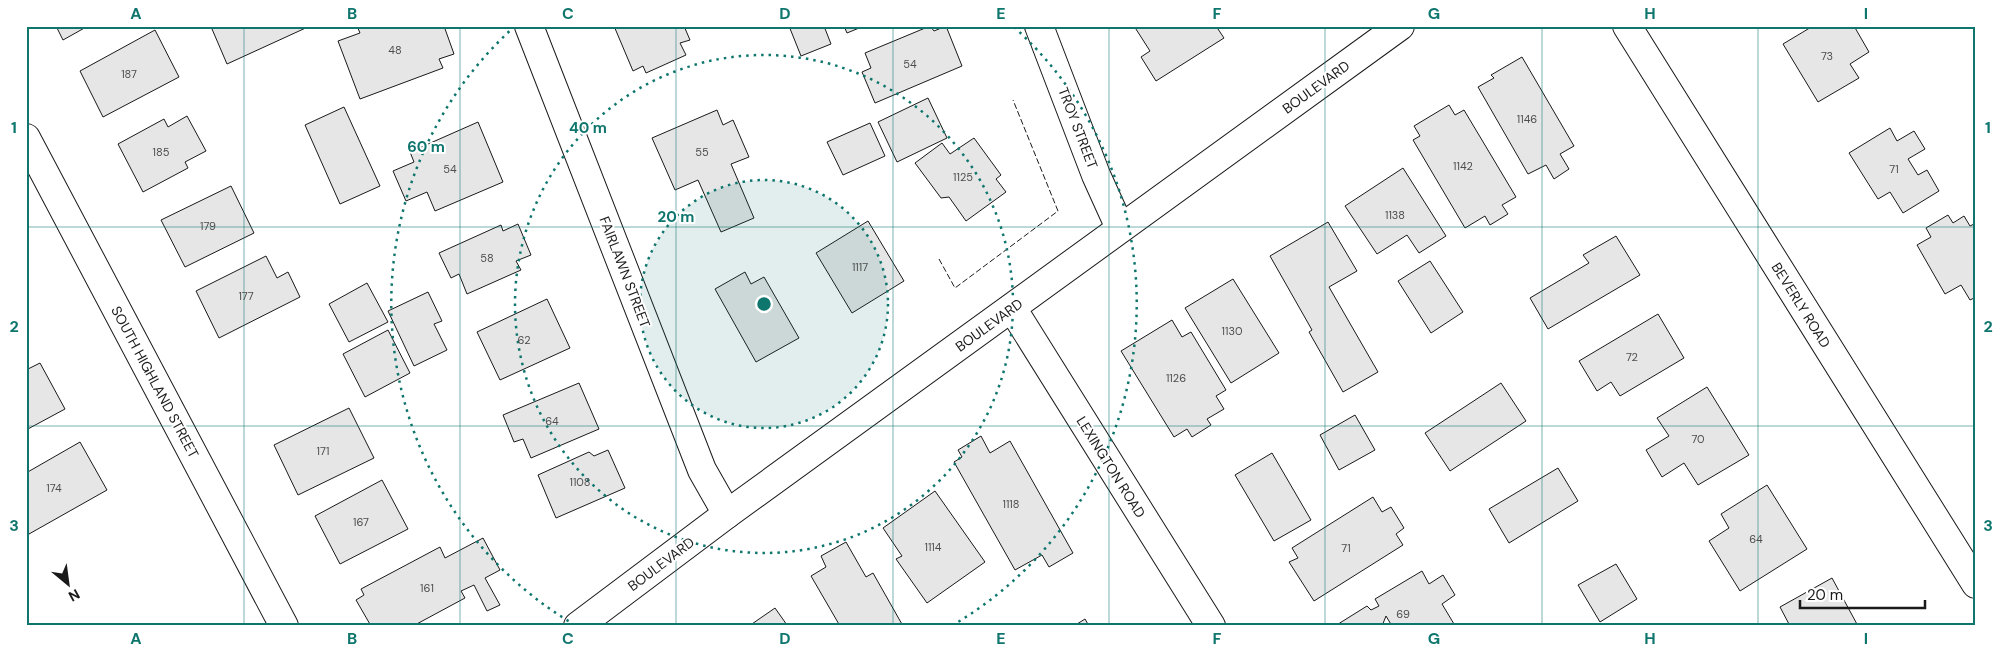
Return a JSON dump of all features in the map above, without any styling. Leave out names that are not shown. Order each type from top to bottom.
[{"type":"street","name":"FAIRLAWN STREET","points":[[529,26],[702,470],[727,514]]},
{"type":"street","name":"TROY STREET","points":[[1039,26],[1096,175],[1120,228]]},
{"type":"street","name":"BOULEVARD","points":[[578,626],[727,514],[1400,26]]},
{"type":"street","name":"BEVERLY ROAD","points":[[1627,26],[1976,584]]},
{"type":"street","name":"SOUTH HIGHLAND STREET","points":[[26,138],[284,626]]},
{"type":"street","name":"LEXINGTON ROAD","points":[[1012,308],[1210,626]]},
{"type":"building","points":[[56,26],[88,26],[63,40]]},
{"type":"building","points":[[217,26],[310,26],[227,64],[212,29]]},
{"type":"building","points":[[357,26],[444,26],[454,54],[439,59],[443,68],[360,99],[338,41],[360,33]]},
{"type":"building","points":[[614,26],[684,26],[690,40],[680,43],[686,55],[646,73],[643,66],[633,71]]},
{"type":"building","points":[[789,26],[824,26],[831,44],[801,56]]},
{"type":"building","points":[[844,26],[864,26],[847,33]]},
{"type":"building","points":[[930,26],[934,31],[946,26],[962,66],[875,103],[862,72],[871,68],[865,53]]},
{"type":"building","points":[[1134,26],[1216,26],[1224,38],[1156,81],[1141,57],[1150,51]]},
{"type":"building","points":[[1813,26],[1854,26],[1869,52],[1850,64],[1859,78],[1818,102],[1783,44]]},
{"type":"building","points":[[155,30],[179,77],[103,117],[80,71]]},
{"type":"building","points":[[1522,57],[1574,146],[1560,154],[1569,169],[1554,179],[1546,165],[1528,174],[1478,87],[1494,78],[1491,75]]},
{"type":"building","points":[[928,98],[947,138],[897,162],[878,122]]},
{"type":"building","points":[[1449,105],[1455,115],[1464,110],[1516,197],[1502,205],[1508,214],[1490,225],[1485,216],[1465,228],[1413,140],[1420,136],[1414,126]]},
{"type":"building","points":[[344,107],[380,186],[340,204],[305,125]]},
{"type":"building","points":[[717,110],[723,125],[733,120],[749,157],[731,164],[754,218],[721,232],[698,180],[675,190],[652,138]]},
{"type":"building","points":[[187,116],[206,151],[185,162],[188,168],[143,192],[118,144],[164,119],[168,127]]},
{"type":"building","points":[[478,122],[503,182],[435,211],[427,192],[406,201],[393,171],[414,162],[410,152]]},
{"type":"building","points":[[870,123],[885,156],[843,175],[827,142]]},
{"type":"building","points":[[1890,128],[1897,141],[1914,131],[1925,149],[1908,159],[1918,175],[1927,170],[1939,191],[1903,213],[1890,192],[1878,199],[1849,153]]},
{"type":"building","points":[[974,138],[1001,175],[996,179],[1006,192],[966,221],[949,197],[941,198],[915,163],[942,143],[950,154]]},
{"type":"building","points":[[1403,168],[1446,236],[1419,253],[1407,235],[1377,254],[1345,206]]},
{"type":"building","points":[[231,186],[254,233],[185,267],[161,220]]},
{"type":"building","points":[[1948,215],[1953,223],[1964,216],[1970,226],[1976,223],[1976,297],[1970,300],[1961,285],[1945,294],[1917,245],[1931,237],[1926,228]]},
{"type":"building","points":[[868,221],[904,281],[852,313],[816,253]]},
{"type":"building","points":[[1328,222],[1357,271],[1329,287],[1378,372],[1343,392],[1309,332],[1312,330],[1270,256]]},
{"type":"building","points":[[518,224],[531,255],[516,261],[521,270],[467,294],[459,274],[451,278],[439,253],[501,225],[503,231]]},
{"type":"building","points":[[1616,236],[1640,275],[1548,329],[1530,298],[1589,263],[1583,255]]},
{"type":"building","points":[[266,256],[277,278],[288,272],[300,297],[219,338],[196,291]]},
{"type":"building","points":[[1430,261],[1463,312],[1431,333],[1398,281]]},
{"type":"building","points":[[745,272],[751,284],[764,277],[799,338],[756,362],[715,289]]},
{"type":"building","points":[[1233,279],[1279,353],[1231,383],[1185,308]]},
{"type":"building","points":[[367,283],[388,322],[349,342],[329,304]]},
{"type":"building","points":[[428,292],[442,321],[434,324],[447,350],[414,366],[388,311]]},
{"type":"building","points":[[547,299],[570,348],[500,380],[477,332]]},
{"type":"building","points":[[1658,314],[1684,358],[1620,396],[1611,382],[1597,391],[1579,361]]},
{"type":"building","points":[[1172,320],[1182,337],[1191,332],[1226,390],[1216,396],[1224,409],[1207,419],[1211,425],[1192,437],[1187,429],[1174,437],[1121,351]]},
{"type":"building","points":[[388,330],[410,373],[365,397],[343,354]]},
{"type":"building","points":[[40,363],[65,409],[26,430],[26,370]]},
{"type":"building","points":[[579,383],[599,429],[531,458],[523,439],[514,442],[503,415]]},
{"type":"building","points":[[1501,383],[1526,421],[1450,471],[1425,433]]},
{"type":"building","points":[[1707,387],[1749,455],[1698,485],[1684,463],[1662,477],[1646,450],[1669,436],[1657,418]]},
{"type":"building","points":[[349,408],[374,458],[298,495],[274,445]]},
{"type":"building","points":[[1355,415],[1375,450],[1339,470],[1320,435]]},
{"type":"building","points":[[981,436],[990,453],[1010,441],[1073,553],[1049,567],[1042,555],[1015,570],[954,462],[962,457],[958,450]]},
{"type":"building","points":[[80,442],[107,490],[29,534],[26,528],[26,473]]},
{"type":"building","points":[[608,450],[625,488],[556,518],[538,475],[589,452],[594,456]]},
{"type":"building","points":[[1272,453],[1311,520],[1274,541],[1235,475]]},
{"type":"building","points":[[1558,468],[1578,501],[1509,543],[1489,509]]},
{"type":"building","points":[[382,480],[408,529],[340,564],[315,516]]},
{"type":"building","points":[[1767,485],[1807,549],[1740,591],[1709,541],[1729,528],[1721,514]]},
{"type":"building","points":[[935,491],[985,562],[927,603],[896,559],[902,556],[883,528]]},
{"type":"building","points":[[1373,497],[1382,512],[1391,507],[1404,528],[1396,534],[1403,545],[1314,601],[1289,562],[1298,558],[1292,548]]},
{"type":"building","points":[[483,538],[500,570],[485,578],[500,605],[487,611],[474,585],[461,591],[465,598],[413,626],[371,626],[356,600],[364,595],[361,589],[440,547],[445,558]]},
{"type":"building","points":[[846,542],[866,577],[873,573],[903,626],[840,626],[811,576],[826,567],[821,556]]},
{"type":"building","points":[[1616,564],[1637,599],[1600,622],[1578,585]]},
{"type":"building","points":[[1422,571],[1429,584],[1443,575],[1455,595],[1442,604],[1454,624],[1392,626],[1386,616],[1382,626],[1335,626],[1367,606],[1371,610],[1379,606],[1375,599]]},
{"type":"building","points":[[1832,578],[1858,626],[1790,626],[1780,607]]},
{"type":"building","points":[[775,608],[787,625],[793,626],[749,626]]},
{"type":"building","points":[[1085,619],[1089,626],[1074,626],[1077,624]]},
{"type":"fence","points":[[939,259],[955,288],[1058,211],[1013,100]]}]
